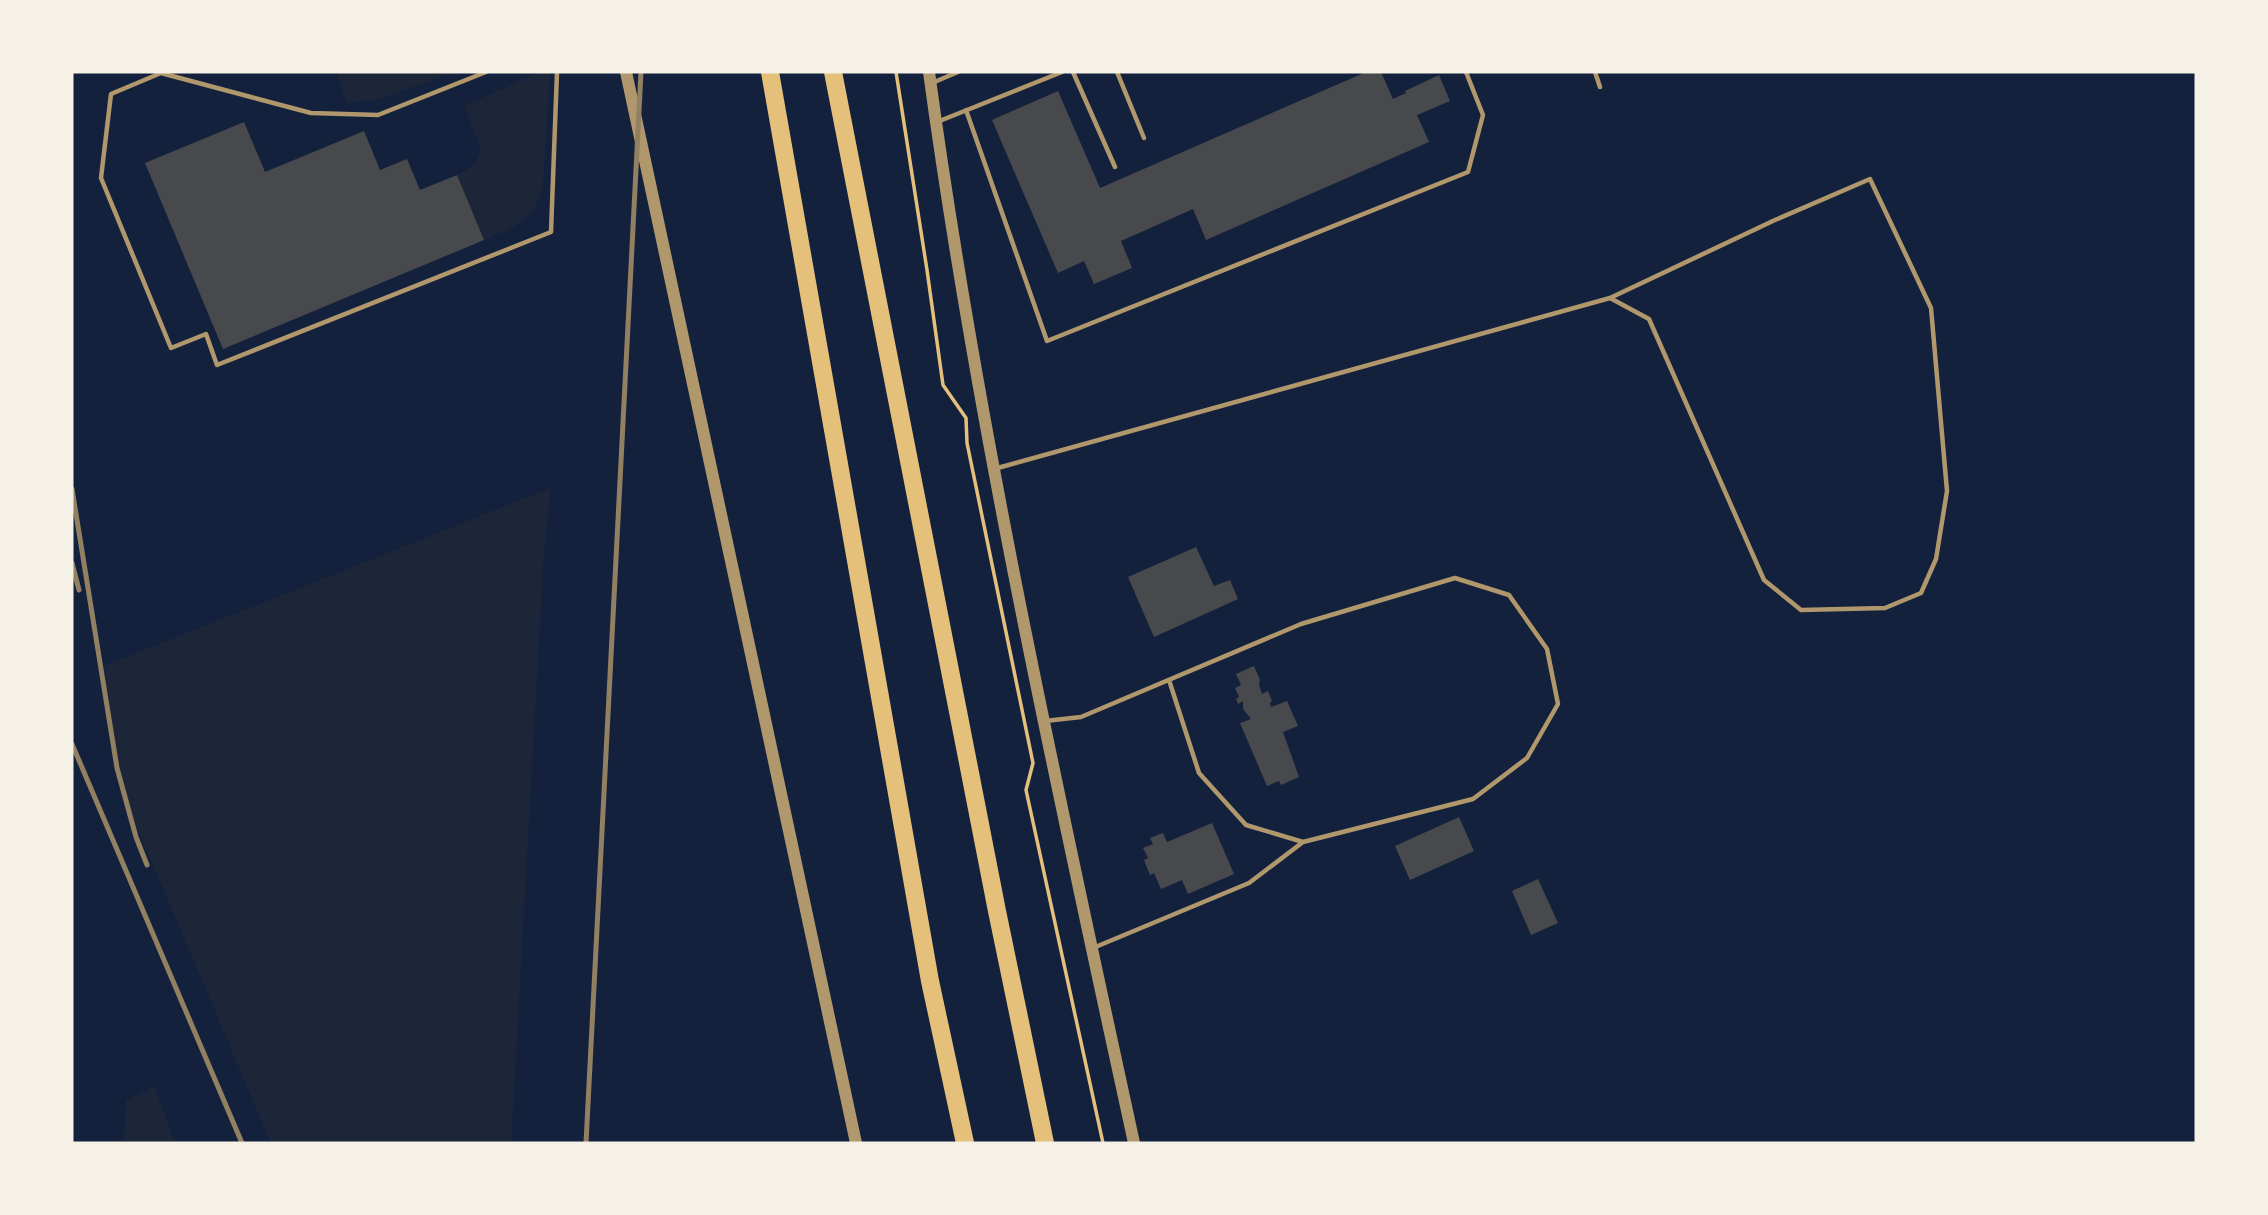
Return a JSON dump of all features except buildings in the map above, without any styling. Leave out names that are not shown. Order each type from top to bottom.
[{"type":"highway","points":[[770,72],[930,981],[965,1143]]},
{"type":"highway","points":[[833,72],[1045,1143]]},
{"type":"street","points":[[626,72],[856,1143]]},
{"type":"street","points":[[930,78],[968,330],[994,470],[1044,721],[1134,1143]]},
{"type":"lane","points":[[486,72],[378,115],[312,113],[161,73],[111,94],[101,178],[171,348],[206,334],[217,365],[551,232],[557,72]]},
{"type":"lane","points":[[930,78],[958,72]]},
{"type":"lane","points":[[936,122],[1062,72]]},
{"type":"lane","points":[[1073,72],[1115,167]]},
{"type":"lane","points":[[1117,72],[1144,138]]},
{"type":"lane","points":[[966,110],[1047,341],[1468,172],[1483,115],[1466,72]]},
{"type":"lane","points":[[1595,72],[1600,86]]},
{"type":"lane","points":[[994,470],[1610,298],[1870,179],[1931,308],[1947,491],[1936,559],[1922,593],[1885,608],[1801,610],[1764,580],[1649,319],[1610,298]]},
{"type":"lane","points":[[1044,721],[1081,717],[1301,624],[1455,578],[1509,595],[1547,649],[1558,704],[1527,758],[1473,799],[1303,842],[1249,883],[1093,948]]},
{"type":"lane","points":[[1169,680],[1199,773],[1247,825],[1303,842]]},
{"type":"path","points":[[896,72],[928,270],[943,385],[965,418],[967,443],[1033,763],[1026,790],[1103,1143]]},
{"type":"shaded area","points":[[336,72],[456,72],[376,100],[346,102]]},
{"type":"shaded area","points":[[540,72],[550,72],[543,186],[539,198],[522,221],[484,240],[457,175],[474,165],[481,150],[464,106]]},
{"type":"shaded area","points":[[550,488],[543,569],[511,1143],[271,1143],[136,825],[119,774],[104,666]]},
{"type":"shaded area","points":[[154,1086],[175,1143],[124,1143],[126,1100]]},
{"type":"railway","points":[[586,1143],[641,72]]},
{"type":"railway","points":[[72,489],[117,768],[136,837],[147,865]]},
{"type":"railway","points":[[72,563],[79,590]]},
{"type":"railway","points":[[72,744],[242,1143]]}]
